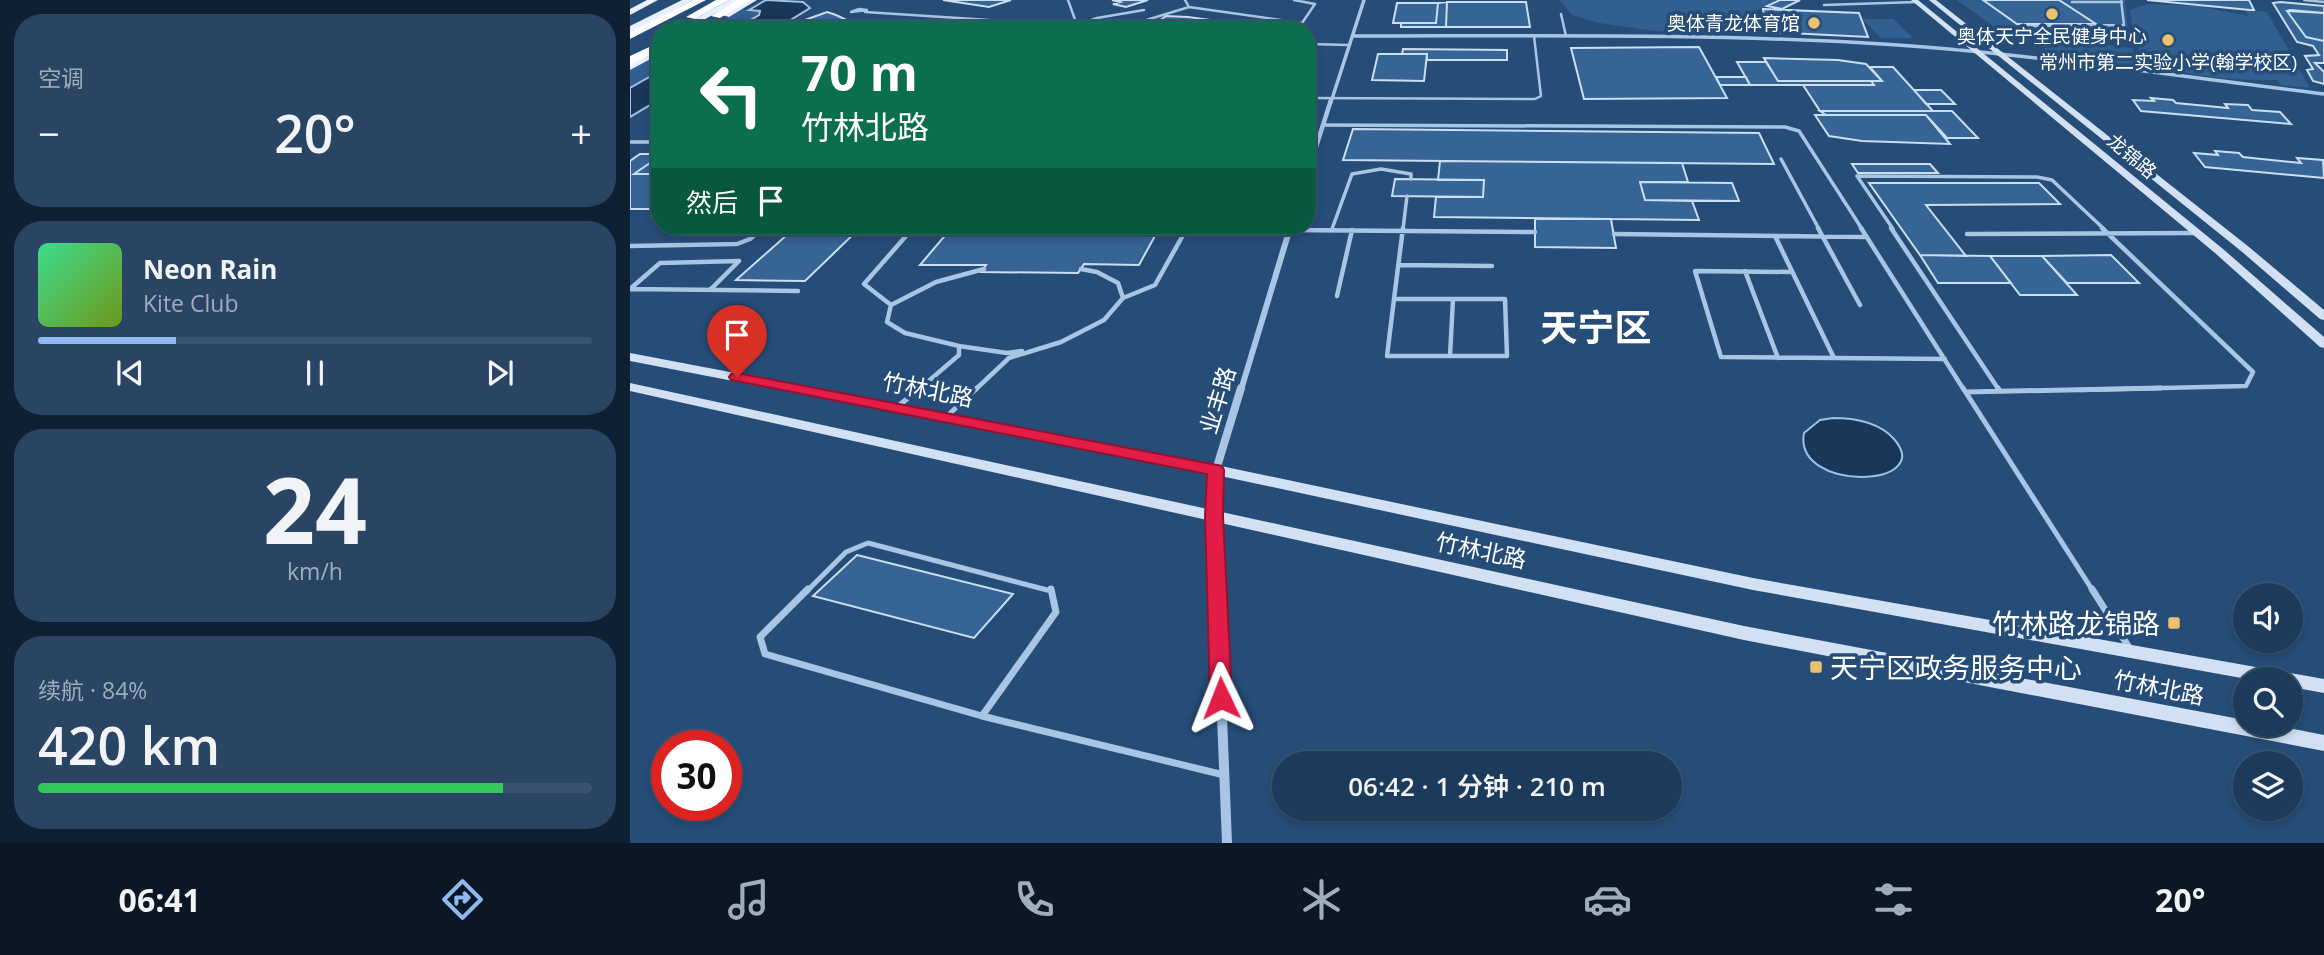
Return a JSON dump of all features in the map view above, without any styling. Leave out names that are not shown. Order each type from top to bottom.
[{"type":"highway","points":[[630,23],[677,0]]},
{"type":"highway","points":[[660,21],[701,0]]},
{"type":"highway","points":[[684,21],[724,0]]},
{"type":"highway","points":[[706,21],[745,0]]},
{"type":"highway","points":[[630,36],[651,25]]},
{"type":"highway","points":[[630,49],[651,38]]},
{"type":"highway","points":[[630,59],[651,49]]},
{"type":"main road","points":[[630,12],[654,0]]},
{"type":"main road","points":[[630,30],[689,0]]},
{"type":"main road","points":[[696,21],[735,0]]},
{"type":"main road","points":[[714,21],[753,0]]},
{"type":"main road","name":"龙锦路","points":[[1932,0],[2245,249],[2324,316]]},
{"type":"main road","name":"龙锦路","points":[[1916,1],[2197,233],[2324,344]]},
{"type":"main road","points":[[630,67],[651,52]]},
{"type":"main road","name":"竹林北路","points":[[630,357],[1216,470],[1753,584],[2233,669]]},
{"type":"main road","name":"竹林北路","points":[[630,387],[1744,633],[2324,743]]},
{"type":"main road","name":"竹林北路","points":[[2303,681],[2323,685]]},
{"type":"street","points":[[1316,148],[1364,0]]},
{"type":"street","points":[[1353,36],[1738,39],[1978,52],[2324,94]]},
{"type":"street","name":"业丰路","points":[[1227,843],[1214,516],[1216,470],[1289,235]]},
{"type":"lane","points":[[1068,0],[1076,21]]},
{"type":"lane","points":[[1185,0],[1189,7]]},
{"type":"lane","points":[[1294,0],[1315,4],[1303,21]]},
{"type":"lane","points":[[2304,0],[2324,2]]},
{"type":"lane","points":[[1824,5],[1916,1]]},
{"type":"lane","points":[[2026,26],[2124,25],[2121,1],[2072,2]]},
{"type":"lane","points":[[1143,21],[1189,7],[1288,21]]},
{"type":"lane","points":[[1095,21],[1143,10]]},
{"type":"lane","points":[[865,12],[994,21]]},
{"type":"lane","points":[[1561,14],[1566,36]]},
{"type":"lane","points":[[1316,98],[1535,99],[1541,96],[1534,36]]},
{"type":"lane","points":[[1316,44],[1350,45]]},
{"type":"lane","points":[[1323,125],[1786,127],[1799,131],[2132,651]]},
{"type":"lane","points":[[630,142],[651,142]]},
{"type":"lane","points":[[1781,159],[1860,305]]},
{"type":"lane","points":[[1332,230],[1352,174],[1364,169],[1401,170],[1411,174],[1411,180]]},
{"type":"lane","points":[[1966,392],[2246,386],[2253,372],[2052,180],[2037,177],[1857,176],[2000,391]]},
{"type":"lane","points":[[1394,299],[1505,299],[1507,356],[1387,356],[1394,299],[1399,265],[1407,196]]},
{"type":"lane","points":[[1316,229],[1535,232]]},
{"type":"lane","points":[[1337,296],[1352,230]]},
{"type":"lane","points":[[1967,234],[2197,233]]},
{"type":"lane","points":[[1614,234],[1867,237]]},
{"type":"lane","points":[[630,246],[737,244],[755,235]]},
{"type":"lane","points":[[891,305],[864,284],[906,235]]},
{"type":"lane","points":[[945,418],[1009,358],[1060,342],[1104,320],[1123,298],[1156,285],[1183,235]]},
{"type":"lane","points":[[1775,236],[1834,358]]},
{"type":"lane","points":[[630,289],[660,263],[739,261],[710,290]]},
{"type":"lane","points":[[1399,265],[1492,266]]},
{"type":"lane","points":[[984,269],[950,276],[916,289],[891,305],[887,322],[905,333],[959,346],[1007,353],[1037,350]]},
{"type":"lane","points":[[1081,269],[1097,272],[1118,282],[1123,298]]},
{"type":"lane","points":[[1792,272],[1695,271],[1721,357],[1945,359]]},
{"type":"lane","points":[[1745,271],[1778,358]]},
{"type":"lane","points":[[630,289],[798,291]]},
{"type":"lane","points":[[1450,356],[1453,299]]},
{"type":"lane","points":[[896,408],[959,355],[959,346]]},
{"type":"lane","points":[[982,716],[1056,612],[1051,589],[868,543],[846,552],[760,637],[765,654],[982,716],[1224,775]]},
{"type":"shaded area","points":[[766,0],[803,2],[810,8],[789,21],[749,21],[759,15],[760,11],[749,10]]},
{"type":"shaded area","points":[[1560,0],[1777,0],[1713,33],[1655,31],[1599,23],[1572,15]]},
{"type":"shaded area","name":"奥体天宁全民健身中心","points":[[1957,0],[2125,0],[2128,29],[1998,30]]},
{"type":"shaded area","points":[[2147,4],[2198,6],[2248,16],[2246,10],[2267,12],[2310,88],[2281,85],[2277,80],[2204,76],[2165,67],[2150,60],[2138,48],[2130,10]]},
{"type":"shaded area","points":[[743,9],[760,12],[760,15],[749,21],[721,21]]},
{"type":"shaded area","points":[[1862,19],[1893,19],[1913,38],[1881,38]]},
{"type":"shaded area","points":[[2045,38],[2133,48],[2137,69],[2045,58]]},
{"type":"shaded area","points":[[651,59],[651,76],[630,88],[630,70]]},
{"type":"shaded area","points":[[651,76],[651,104],[630,117],[630,88]]},
{"type":"shaded area","points":[[1833,418],[1866,422],[1888,433],[1902,455],[1897,467],[1882,474],[1861,477],[1839,474],[1819,466],[1806,452],[1804,433],[1820,420]]},
{"type":"building","points":[[943,0],[1011,0],[989,7]]},
{"type":"building","points":[[1112,0],[1148,0],[1126,7],[1113,4],[1120,2]]},
{"type":"building","points":[[1780,0],[1800,0],[1782,9],[1767,6]]},
{"type":"building","points":[[1983,0],[2059,0],[2096,24],[2017,24]]},
{"type":"building","points":[[2147,0],[2249,0],[2254,10],[2250,10]]},
{"type":"building","points":[[1447,2],[1526,2],[1530,27],[1446,27]]},
{"type":"building","points":[[1447,2],[1446,27],[1401,27],[1401,23],[1436,23],[1438,3]]},
{"type":"building","points":[[1397,3],[1438,3],[1436,23],[1393,23]]},
{"type":"building","points":[[2273,3],[2324,6],[2324,13],[2287,11],[2306,37],[2324,41],[2324,63],[2315,63],[2324,72],[2324,84],[2313,81],[2307,70],[2313,69],[2305,56],[2319,55],[2313,46],[2297,42]]},
{"type":"building","name":"奥体青龙体育馆","points":[[1763,9],[1859,13],[1868,37],[1767,32]]},
{"type":"building","points":[[2287,11],[2324,13],[2324,41],[2306,37]]},
{"type":"building","points":[[827,12],[849,21],[802,21]]},
{"type":"building","points":[[1166,16],[1218,21],[1159,21]]},
{"type":"building","points":[[1699,47],[1727,98],[1584,99],[1571,48]]},
{"type":"building","points":[[1403,49],[1507,50],[1507,60],[1427,60],[1427,54],[1402,54]]},
{"type":"building","points":[[1378,54],[1427,54],[1424,81],[1372,80]]},
{"type":"building","points":[[1764,58],[1838,60],[1866,64],[1882,81],[1778,81]]},
{"type":"building","points":[[1737,62],[1766,62],[1778,81],[1871,81],[1874,85],[1750,85]]},
{"type":"building","points":[[1870,67],[1893,67],[1933,111],[1820,111],[1803,85],[1874,85],[1871,81],[1882,81]]},
{"type":"building","points":[[1716,77],[1746,77],[1750,85],[1720,85]]},
{"type":"building","points":[[1914,90],[1941,90],[1955,104],[1926,104]]},
{"type":"building","points":[[2151,98],[2228,108],[2225,104],[2248,105],[2252,110],[2280,112],[2291,124],[2141,111],[2133,100],[2154,101]]},
{"type":"building","points":[[1820,111],[1952,111],[1978,138],[1947,138],[1926,115],[1826,115]]},
{"type":"building","points":[[1815,115],[1926,115],[1950,144],[1862,141],[1829,136]]},
{"type":"building","points":[[1353,129],[1759,133],[1774,164],[1343,160]]},
{"type":"building","points":[[2215,151],[2301,163],[2297,158],[2323,160],[2324,178],[2205,167],[2194,153],[2218,155]]},
{"type":"building","points":[[640,154],[651,154],[651,209],[630,209],[630,161]]},
{"type":"building","points":[[1440,161],[1682,163],[1688,182],[1640,182],[1645,200],[1692,201],[1699,220],[1434,217],[1436,197],[1483,197],[1484,180],[1438,180]]},
{"type":"building","points":[[651,162],[651,174],[634,174]]},
{"type":"building","points":[[1852,164],[1930,164],[1938,173],[1858,173]]},
{"type":"building","points":[[1395,179],[1484,180],[1483,197],[1392,196]]},
{"type":"building","points":[[1640,182],[1732,183],[1739,201],[1645,200]]},
{"type":"building","points":[[1869,183],[2039,183],[2060,204],[1926,205],[1966,256],[1920,255]]},
{"type":"building","points":[[1535,219],[1611,219],[1616,248],[1535,247]]},
{"type":"building","points":[[787,235],[853,235],[805,281],[736,280]]},
{"type":"building","points":[[945,235],[1155,235],[1139,265],[1084,264],[1078,273],[981,272],[986,265],[920,265]]},
{"type":"building","points":[[1920,255],[1990,256],[2011,283],[1938,283]]},
{"type":"building","points":[[2111,255],[2139,283],[2067,283],[2042,256]]},
{"type":"building","points":[[1990,256],[2042,256],[2077,295],[2020,295]]},
{"type":"building","points":[[857,555],[1013,594],[974,638],[813,596]]},
{"type":"place","name":"奥体天宁全民健身中心","points":[[2052,14]]},
{"type":"place","name":"奥体青龙体育馆","points":[[1814,23]]},
{"type":"place","name":"常州市第二实验小学(翰学校区)","points":[[2168,40]]},
{"type":"place","name":"竹林路龙锦路","points":[[2174,623]]},
{"type":"place","name":"天宁区政务服务中心","points":[[1816,667]]},
{"type":"district","name":"天宁区","points":[[1596,326]]},
{"type":"route","points":[[737,377],[1216,470],[1214,516],[1221,698]]}]
